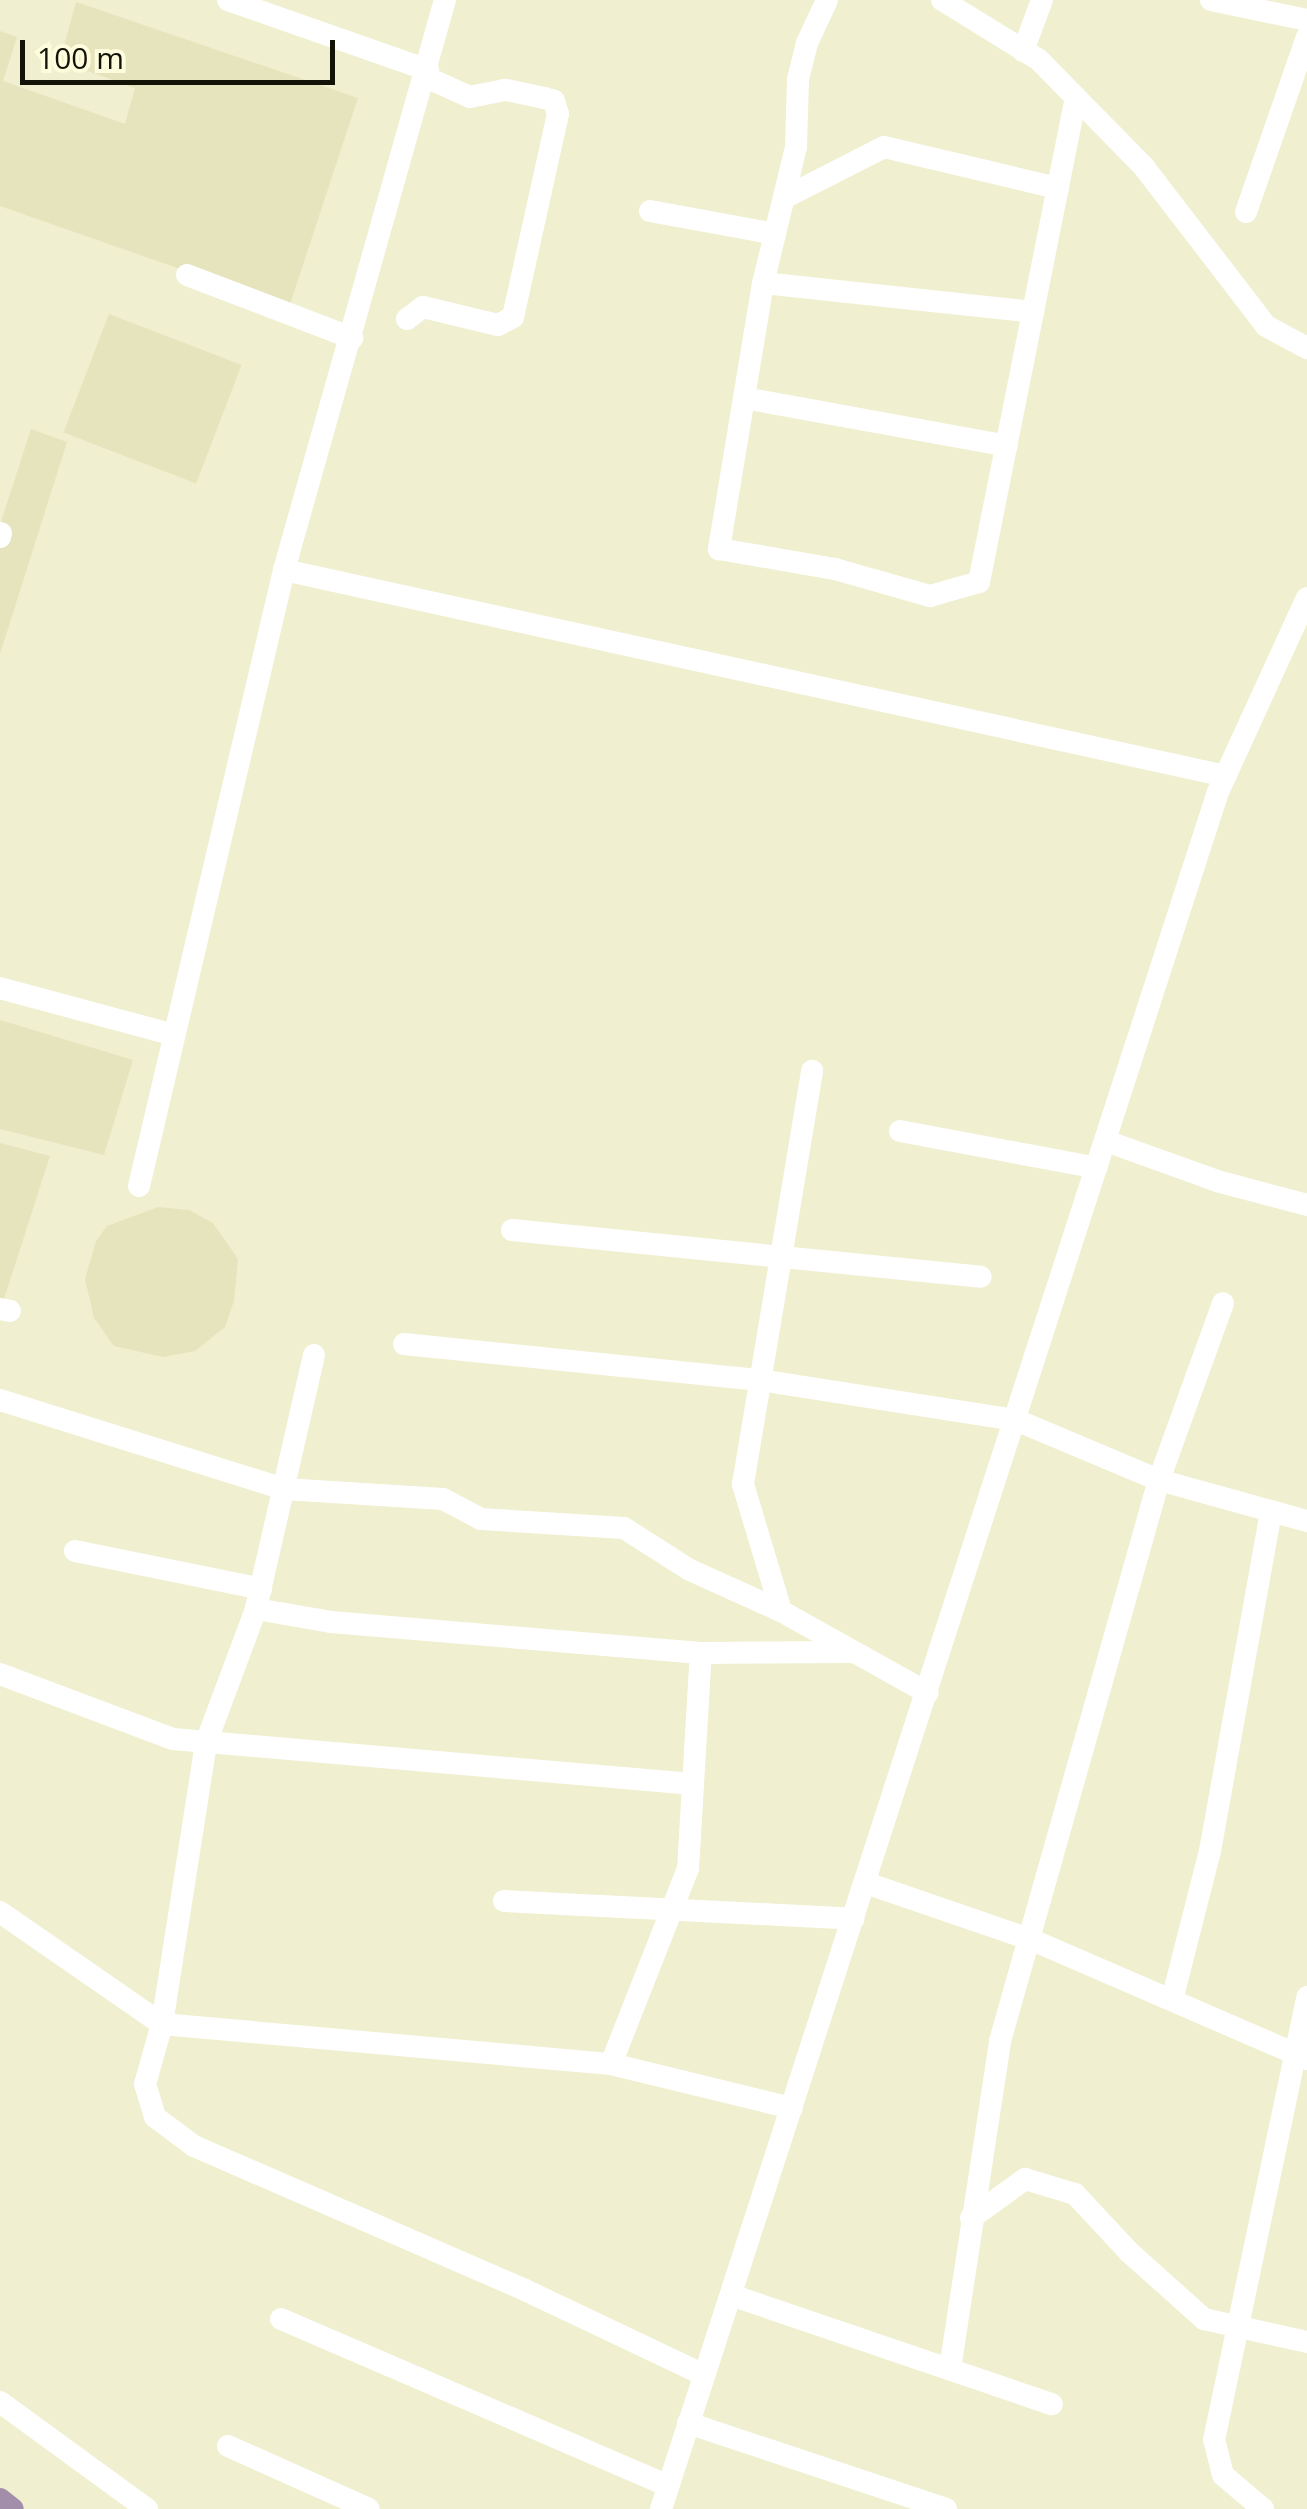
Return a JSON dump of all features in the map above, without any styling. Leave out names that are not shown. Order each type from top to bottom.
[{"type":"street","points":[[228,0],[427,74],[470,97],[505,90],[554,102],[558,114],[513,316],[498,325],[423,307],[408,319]]},
{"type":"street","points":[[139,1186],[284,570],[446,0]]},
{"type":"street","points":[[827,0],[807,43],[798,80],[796,147],[763,283],[719,549],[835,569],[930,596],[979,582],[1076,98]]},
{"type":"street","points":[[942,0],[1023,50],[1076,98],[1144,166],[1266,326],[1307,348]]},
{"type":"street","points":[[1023,50],[1042,0]]},
{"type":"street","points":[[1211,0],[1307,20]]},
{"type":"street","points":[[1246,212],[1307,38]]},
{"type":"street","points":[[784,198],[884,147],[1058,188]]},
{"type":"street","points":[[650,211],[775,234]]},
{"type":"street","points":[[187,275],[352,338]]},
{"type":"street","points":[[763,283],[1034,312]]},
{"type":"street","points":[[744,398],[1006,446]]},
{"type":"street","points":[[284,570],[1226,776]]},
{"type":"street","points":[[661,2509],[1226,776],[1307,598]]},
{"type":"street","points":[[0,988],[174,1034]]},
{"type":"street","points":[[781,1612],[743,1484],[812,1071]]},
{"type":"street","points":[[900,1131],[1097,1168]]},
{"type":"street","points":[[1106,1142],[1218,1182],[1307,1205]]},
{"type":"street","points":[[512,1230],[980,1277]]},
{"type":"street","points":[[950,2369],[1000,2041],[1159,1480],[1223,1303]]},
{"type":"street","points":[[404,1344],[760,1380],[1016,1420],[1159,1480],[1307,1522]]},
{"type":"street","points":[[314,1355],[258,1599],[206,1743],[162,2024],[145,2084],[155,2117],[194,2146],[525,2290],[704,2375]]},
{"type":"street","points":[[0,1400],[284,1489],[442,1499],[481,1518],[624,1528],[690,1570],[781,1612],[928,1693]]},
{"type":"street","points":[[1172,2000],[1210,1851],[1270,1511]]},
{"type":"street","points":[[75,1551],[331,1622],[700,1653],[854,1652]]},
{"type":"street","points":[[611,2064],[688,1870],[700,1653]]},
{"type":"street","points":[[0,1674],[173,1739],[693,1784]]},
{"type":"street","points":[[866,1883],[1030,1939],[1301,2056]]},
{"type":"street","points":[[504,1901],[854,1919]]},
{"type":"street","points":[[0,1912],[162,2024],[611,2064],[792,2108]]},
{"type":"street","points":[[1263,2509],[1223,2474],[1214,2440],[1235,2326],[1301,2056],[1307,1997]]},
{"type":"street","points":[[972,2218],[1024,2179],[1075,2194],[1129,2252],[1204,2319],[1307,2342]]},
{"type":"street","points":[[730,2295],[1052,2404]]},
{"type":"street","points":[[281,2319],[668,2486]]},
{"type":"street","points":[[0,2402],[147,2509]]},
{"type":"street","points":[[688,2424],[946,2509]]},
{"type":"street","points":[[228,2446],[368,2509]]},
{"type":"shaded area","points":[[76,2],[358,98],[289,307],[0,206],[0,31],[17,37],[3,81],[125,124],[135,88],[60,61]]},
{"type":"shaded area","points":[[109,314],[242,365],[196,483],[63,433]]},
{"type":"shaded area","points":[[31,429],[67,442],[0,654],[0,525]]},
{"type":"shaded area","points":[[0,1020],[133,1060],[104,1155],[0,1129]]},
{"type":"shaded area","points":[[0,1143],[50,1156],[4,1299],[0,1298]]},
{"type":"shaded area","points":[[158,1207],[189,1210],[213,1223],[238,1259],[234,1301],[225,1327],[195,1351],[163,1357],[114,1346],[94,1318],[85,1279],[96,1241],[107,1226]]},
{"type":"waterway","points":[[0,2499],[13,2509]]}]
